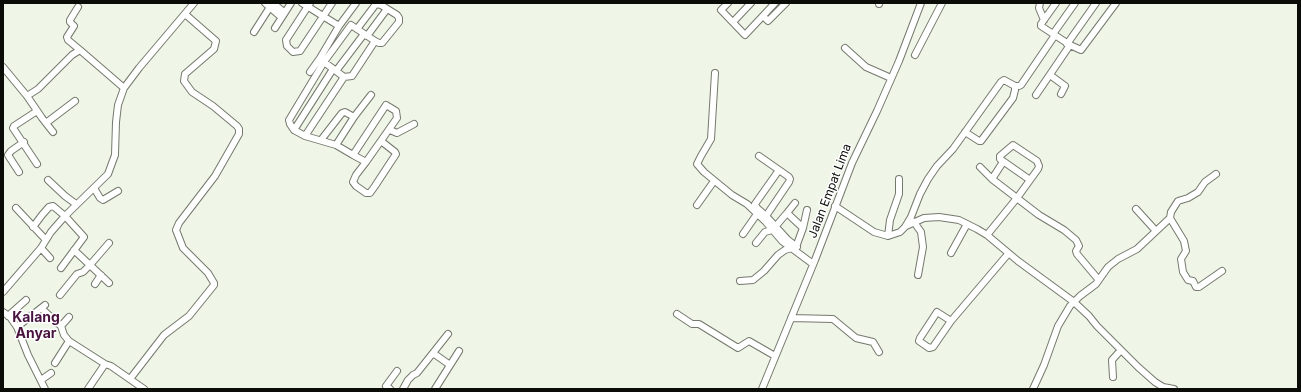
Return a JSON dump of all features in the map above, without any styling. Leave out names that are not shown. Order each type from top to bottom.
[{"type":"street","points":[[3,292],[41,248],[65,216],[108,174],[115,155],[118,105],[124,88],[138,68],[194,3]]},
{"type":"street","points":[[274,28],[291,3]]},
{"type":"street","points":[[332,3],[323,16],[300,51],[293,52],[287,46],[286,40],[306,4],[323,16],[340,26]]},
{"type":"street","points":[[356,3],[340,26],[289,120],[294,130],[305,136],[336,145],[366,162]]},
{"type":"street","points":[[728,3],[721,10],[745,34],[775,3]]},
{"type":"street","points":[[733,22],[751,3]]},
{"type":"street","points":[[763,16],[768,21],[786,3]]},
{"type":"street","name":"Jalan Empat Lima","points":[[762,389],[814,262],[854,157],[877,111],[921,3]]},
{"type":"street","points":[[915,55],[942,3]]},
{"type":"street","points":[[1040,3],[1039,8],[1044,20]]},
{"type":"street","points":[[1056,3],[1041,26],[1079,50],[1082,50],[1116,3]]},
{"type":"street","points":[[905,227],[911,217],[923,187],[937,166],[953,149],[1001,82],[1004,80],[1015,86],[1019,86],[1023,83],[1075,3]]},
{"type":"street","points":[[1036,95],[1096,3]]},
{"type":"street","points":[[254,32],[269,4],[282,15]]},
{"type":"street","points":[[310,72],[351,25],[375,41],[382,43],[399,22],[399,18],[397,15],[381,5],[376,4],[357,28]]},
{"type":"street","points":[[78,8],[70,20],[74,26],[67,38],[68,40],[124,88]]},
{"type":"street","points":[[294,130],[334,70],[366,35],[387,9]]},
{"type":"street","points":[[130,379],[164,335],[188,316],[214,285],[214,282],[208,273],[184,250],[176,230],[179,223],[215,176],[239,134],[239,129],[237,126],[213,106],[192,92],[184,81],[185,74],[214,49],[216,45],[216,41],[185,14]]},
{"type":"street","points":[[322,60],[344,77],[352,76],[375,41]]},
{"type":"street","points":[[845,48],[866,67],[891,78]]},
{"type":"street","points":[[27,96],[38,89],[72,55],[80,50]]},
{"type":"street","points":[[3,67],[27,96],[53,132]]},
{"type":"street","points":[[715,73],[711,139],[697,164],[714,181],[747,204],[774,229]]},
{"type":"street","points":[[1050,75],[1065,86],[1061,94]]},
{"type":"street","points":[[305,136],[344,77]]},
{"type":"street","points":[[965,132],[981,141],[1013,98],[1016,90],[1015,86]]},
{"type":"street","points":[[336,145],[354,117],[371,95]]},
{"type":"street","points":[[353,155],[391,99]]},
{"type":"street","points":[[46,123],[75,101]]},
{"type":"street","points":[[381,141],[396,154],[370,193],[366,193],[356,186],[354,182],[356,175],[398,117],[396,111],[386,105]]},
{"type":"street","points":[[37,111],[13,126],[37,164]]},
{"type":"street","points":[[320,140],[342,113],[345,112],[354,117]]},
{"type":"street","points":[[390,130],[397,133],[402,132],[414,124]]},
{"type":"street","points":[[19,172],[8,155],[11,151],[24,142]]},
{"type":"street","points":[[987,235],[1038,170],[1039,164],[1029,154],[1013,145],[1000,156],[1000,158],[1003,162],[1030,180]]},
{"type":"street","points":[[760,156],[789,177],[789,182],[766,216]]},
{"type":"street","points":[[992,179],[1003,162]]},
{"type":"street","points":[[980,167],[992,179],[1039,215],[1064,230],[1076,240],[1079,246],[1076,251],[1077,254],[1098,279]]},
{"type":"street","points":[[779,170],[755,204],[757,208],[766,216],[774,229],[776,236],[814,262]]},
{"type":"street","points":[[1033,389],[1044,365],[1058,326],[1074,302],[1096,284],[1098,279],[1108,267],[1118,259],[1137,249],[1170,218],[1171,212],[1178,201],[1188,198],[1198,192],[1205,182],[1216,174]]},
{"type":"street","points":[[888,236],[890,220],[899,194],[899,178]]},
{"type":"street","points":[[48,180],[76,204]]},
{"type":"street","points":[[697,205],[714,181]]},
{"type":"street","points":[[94,188],[103,200],[118,191]]},
{"type":"street","points":[[756,243],[765,232],[774,229],[795,203]]},
{"type":"street","points":[[33,227],[42,215],[52,206],[58,208],[84,237],[61,268]]},
{"type":"street","points":[[835,206],[868,230],[888,236],[896,234],[905,227],[924,218],[939,216],[959,220],[967,224],[987,235],[1008,254],[1074,302],[1155,382],[1163,387],[1174,389]]},
{"type":"street","points":[[16,208],[46,240]]},
{"type":"street","points":[[1136,209],[1156,231]]},
{"type":"street","points":[[794,248],[803,228],[807,210]]},
{"type":"street","points":[[787,213],[803,228]]},
{"type":"street","points":[[742,234],[757,214]]},
{"type":"street","points":[[1170,218],[1184,241],[1186,251],[1181,259],[1183,272],[1188,280],[1193,281],[1196,287],[1200,287],[1222,271]]},
{"type":"street","points":[[914,222],[921,232],[923,248],[918,275]]},
{"type":"street","points":[[951,253],[967,224]]},
{"type":"street","points":[[60,295],[77,274],[83,272],[109,243]]},
{"type":"street","points":[[41,248],[50,258]]},
{"type":"street","points":[[740,281],[753,280],[764,271],[778,255],[786,250],[794,248]]},
{"type":"street","points":[[74,250],[109,283]]},
{"type":"street","points":[[951,321],[937,312],[919,341],[931,348],[951,321],[1008,254]]},
{"type":"street","points":[[95,284],[101,275]]},
{"type":"street","points":[[26,300],[5,314],[17,327],[28,355],[45,389]]},
{"type":"street","points":[[17,327],[44,307],[61,326],[64,335],[69,341],[144,389]]},
{"type":"street","points":[[678,314],[692,324],[699,324],[738,348],[749,341],[776,356]]},
{"type":"street","points":[[61,326],[70,317]]},
{"type":"street","points":[[791,318],[833,320],[856,338],[873,342],[879,352]]},
{"type":"street","points":[[403,389],[408,380],[417,373],[448,334]]},
{"type":"street","points":[[55,363],[69,341]]},
{"type":"street","points":[[1113,377],[1112,360],[1121,350]]},
{"type":"street","points":[[435,389],[459,351]]},
{"type":"street","points":[[433,353],[450,365]]},
{"type":"street","points":[[88,389],[105,364]]},
{"type":"street","points":[[386,388],[397,371]]},
{"type":"street","points":[[40,380],[51,373]]},
{"type":"district","name":"Kalang Anyar","points":[[36,326]]}]
